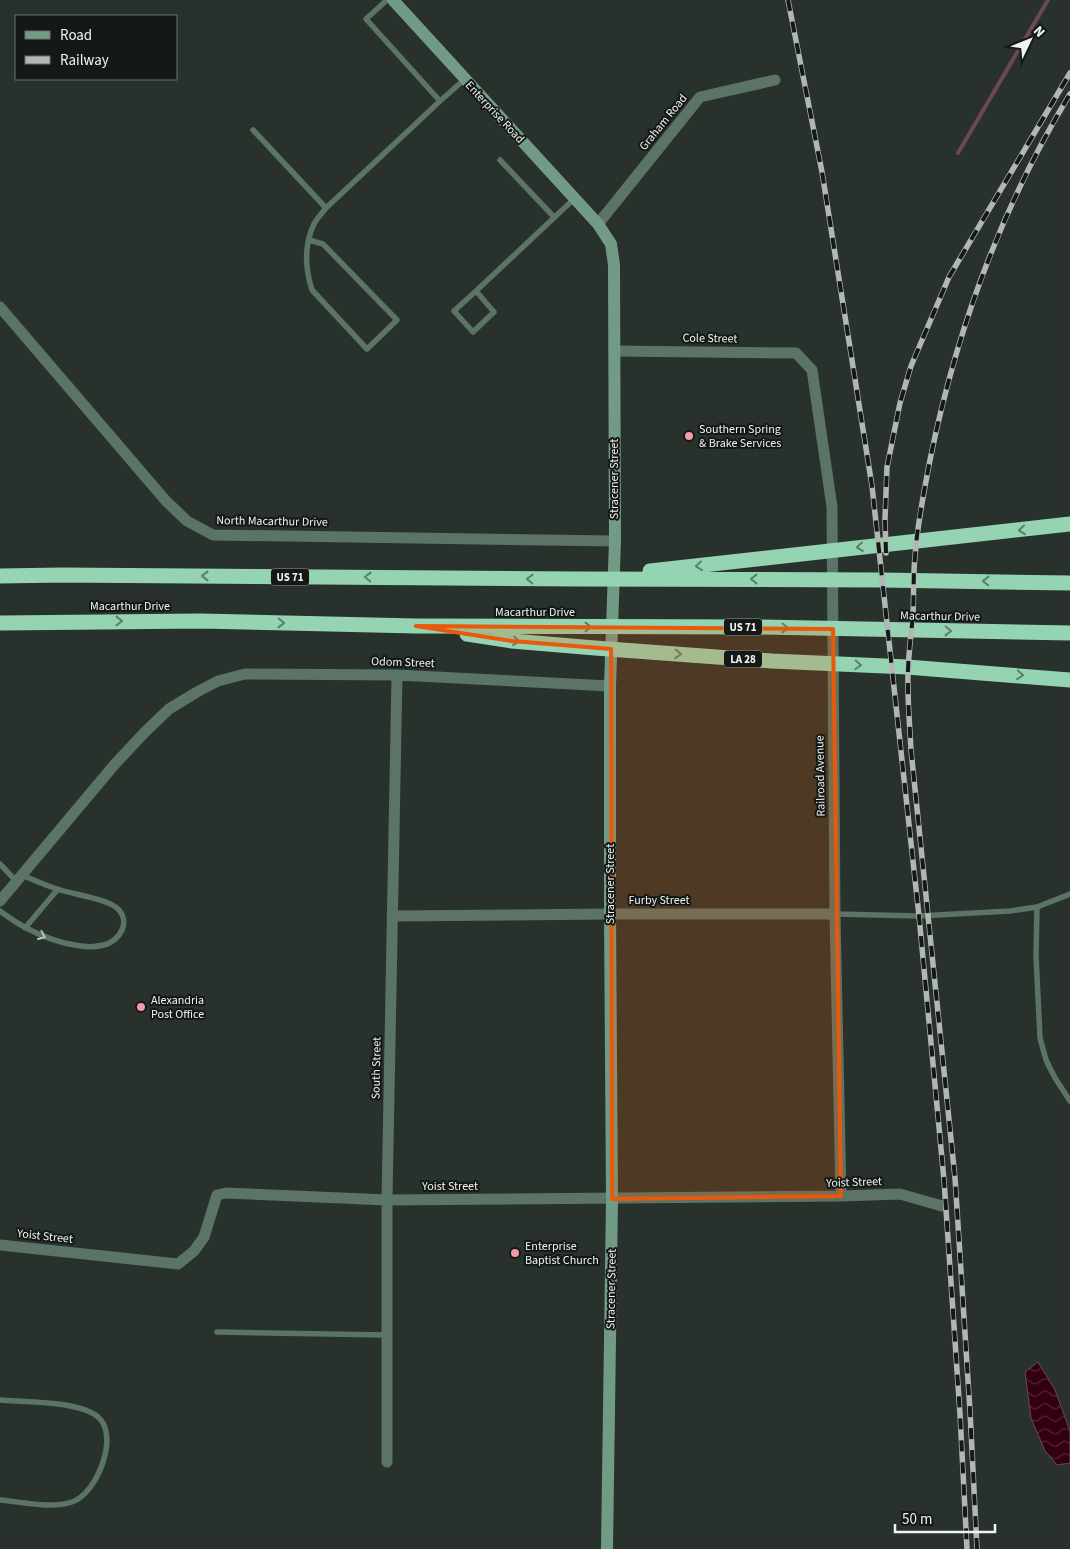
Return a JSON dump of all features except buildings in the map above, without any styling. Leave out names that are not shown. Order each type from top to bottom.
[{"type":"highway","points":[[579,579],[1070,524]]},
{"type":"highway","points":[[0,566],[62,575]]},
{"type":"highway","name":"US 71","points":[[0,576],[882,580],[1070,583]]},
{"type":"highway","points":[[0,631],[90,621]]},
{"type":"highway","name":"Macarthur Drive","points":[[0,623],[201,621],[416,626],[757,627],[1070,633]]},
{"type":"highway","name":"LA 28","points":[[416,626],[512,641],[762,660],[959,670],[1070,680]]},
{"type":"street","name":"Enterprise Road","points":[[393,0],[598,224]]},
{"type":"street","name":"Graham Road","points":[[598,224],[700,97],[775,80]]},
{"type":"street","name":"Stracener Street","points":[[598,224],[611,244],[614,264],[614,541],[610,686],[612,1199],[607,1549]]},
{"type":"street","name":"North Macarthur Drive","points":[[0,307],[166,501],[187,521],[213,535],[614,541]]},
{"type":"street","name":"Cole Street","points":[[614,351],[796,353],[803,359]]},
{"type":"street","name":"Railroad Avenue","points":[[803,359],[812,370],[832,507],[835,914],[841,1196]]},
{"type":"street","name":"Odom Street","points":[[19,878],[127,751],[169,709],[218,681],[245,674],[397,675],[610,686]]},
{"type":"street","name":"South Street","points":[[387,1462],[387,1200],[397,675]]},
{"type":"street","points":[[0,901],[19,878]]},
{"type":"street","name":"Furby Street","points":[[392,916],[835,914]]},
{"type":"street","name":"Yoist Street","points":[[0,1245],[178,1264],[194,1251],[204,1237],[217,1195],[226,1193],[387,1200],[612,1199],[900,1194],[942,1206]]},
{"type":"lane","points":[[387,0],[366,20],[440,101]]},
{"type":"lane","points":[[309,240],[323,244],[397,320],[367,349],[312,290],[308,277],[306,256],[309,240],[314,223],[326,208],[465,79]]},
{"type":"lane","points":[[253,130],[326,208]]},
{"type":"lane","points":[[500,160],[554,217]]},
{"type":"lane","points":[[476,291],[494,312],[473,332],[454,311],[575,198]]},
{"type":"lane","points":[[0,864],[19,878],[110,904],[119,910],[124,918],[124,927],[118,937],[108,944],[93,948],[56,942],[25,928],[0,912]]},
{"type":"lane","points":[[25,928],[58,889]]},
{"type":"lane","points":[[835,914],[919,916],[1010,911],[1036,907],[1070,894]]},
{"type":"lane","points":[[1036,907],[1036,964],[1040,1038],[1046,1060],[1070,1101]]},
{"type":"lane","points":[[217,1332],[387,1335]]},
{"type":"lane","points":[[0,1400],[75,1406],[98,1417],[104,1424],[107,1433],[107,1445],[98,1474],[87,1490],[75,1501],[56,1506],[0,1500]]},
{"type":"highlighted area","points":[[416,626],[833,629],[841,1196],[612,1199],[611,649],[512,641]]},
{"type":"water","points":[[1038,1362],[1055,1390],[1070,1431],[1070,1463],[1057,1465],[1045,1451],[1031,1418],[1025,1372]]},
{"type":"waterway","points":[[958,153],[1048,0]]},
{"type":"railway","points":[[788,0],[822,172],[872,486],[919,916],[944,1180],[967,1549]]},
{"type":"railway","points":[[886,553],[887,467],[900,403],[911,366],[949,277],[1070,73]]},
{"type":"railway","points":[[977,1549],[955,1178],[911,750],[908,677],[913,614],[914,564],[919,521],[930,460],[953,365],[968,317],[984,271],[1023,180],[1070,94]]},
{"type":"place","name":"Southern Spring & Brake Services","points":[[689,436]]},
{"type":"place","name":"Alexandria Post Office","points":[[141,1007]]},
{"type":"place","name":"Enterprise Baptist Church","points":[[515,1253]]}]
